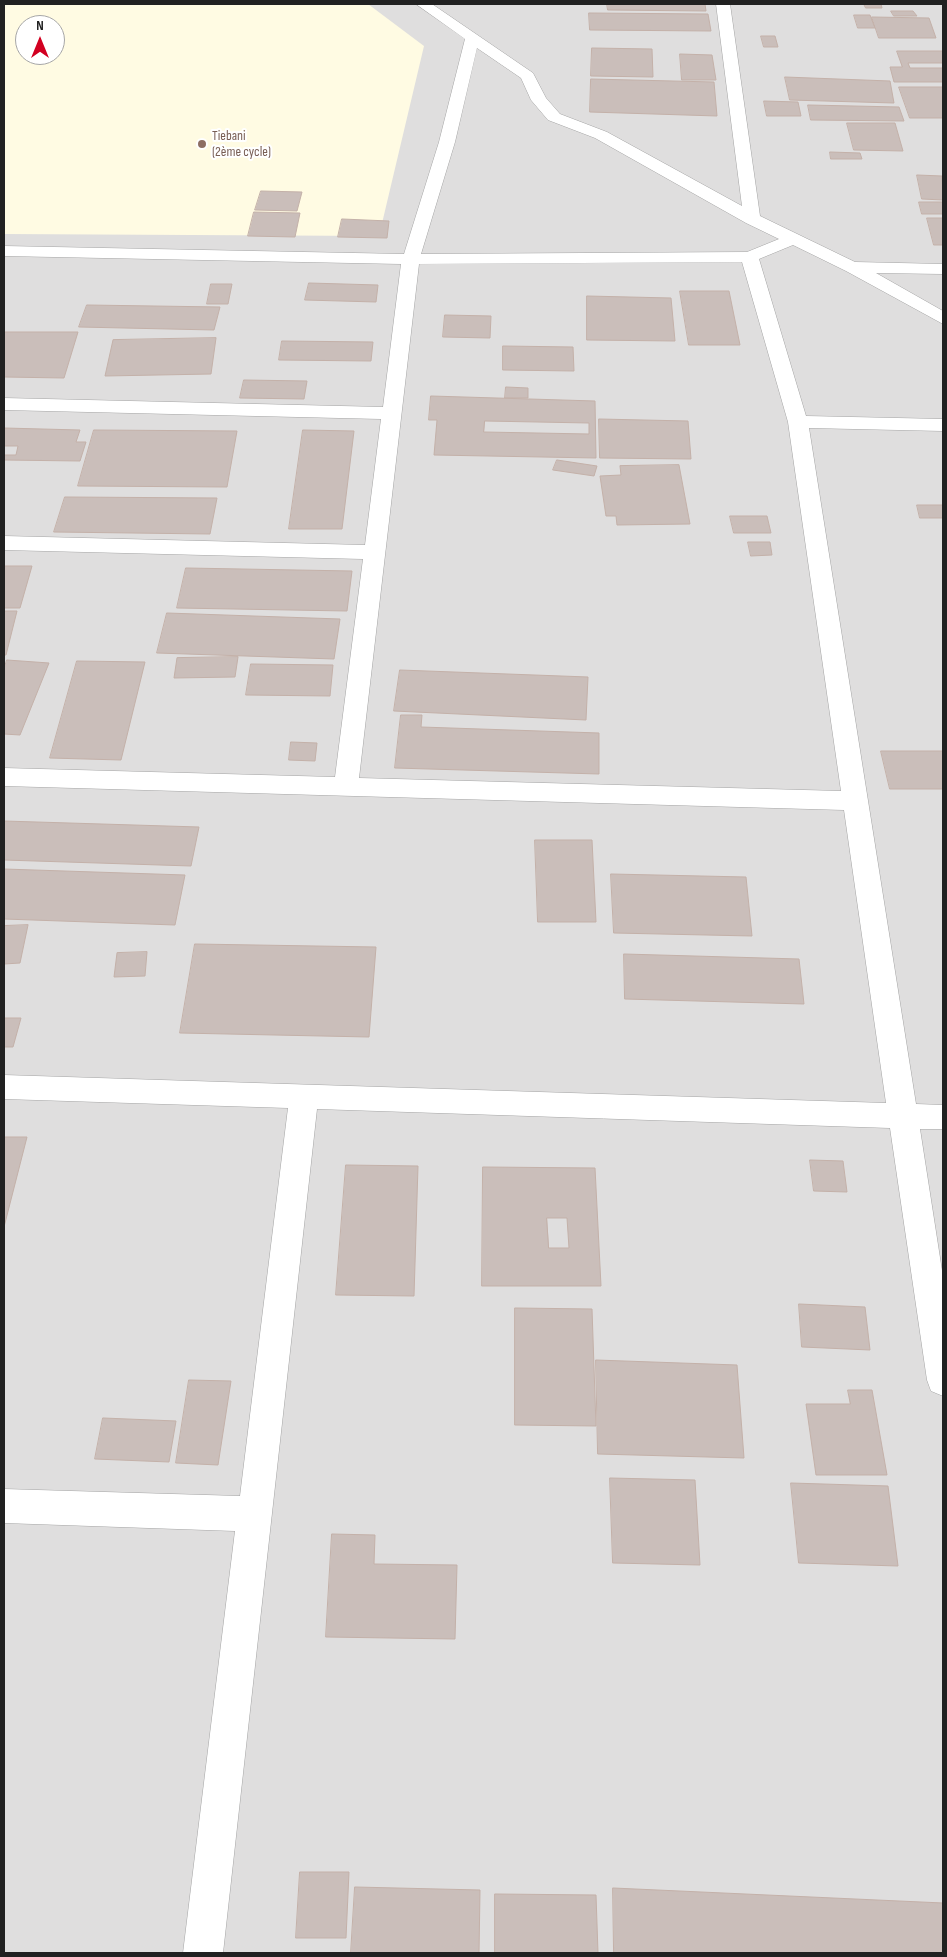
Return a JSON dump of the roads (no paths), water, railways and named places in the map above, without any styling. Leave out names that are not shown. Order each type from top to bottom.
[{"type":"street","points":[[423,4],[528,76],[540,100],[554,117],[601,135],[752,219],[852,267],[943,318]]},
{"type":"street","points":[[723,4],[752,219]]},
{"type":"street","points":[[346,786],[411,259],[447,142],[472,38]]},
{"type":"street","points":[[4,251],[411,259],[749,256],[793,239]]},
{"type":"street","points":[[749,256],[798,422],[943,1380]]},
{"type":"street","points":[[852,267],[943,269]]},
{"type":"street","points":[[4,404],[392,413]]},
{"type":"street","points":[[798,422],[943,425]]},
{"type":"street","points":[[4,543],[375,552]]},
{"type":"street","points":[[4,777],[856,800]]},
{"type":"street","points":[[4,1087],[943,1117]]},
{"type":"street","points":[[203,1953],[304,1097]]},
{"type":"street","points":[[4,1506],[255,1514]]},
{"type":"place","name":"Tiebani (2ème cycle)","points":[[202,144]]}]
